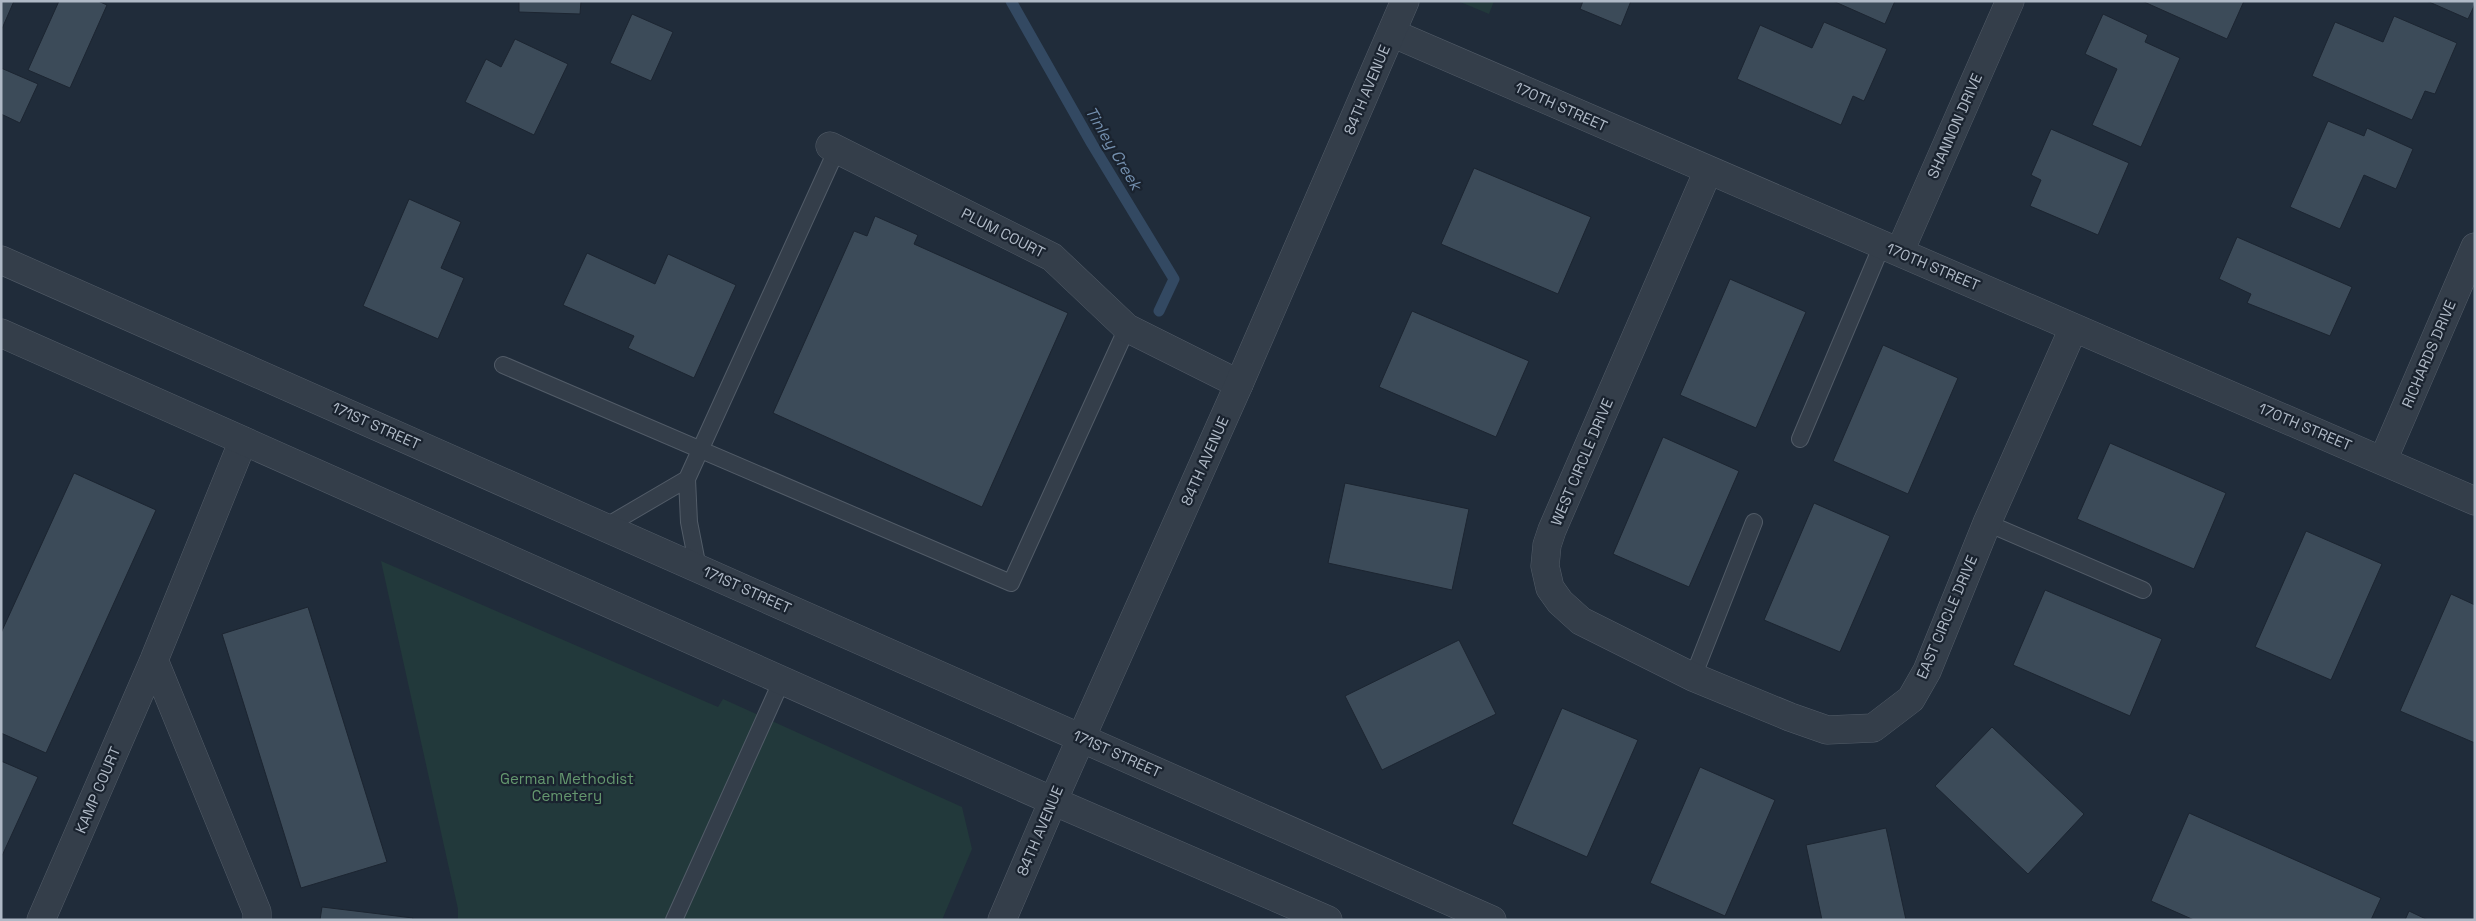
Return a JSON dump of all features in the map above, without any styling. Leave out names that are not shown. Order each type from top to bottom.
[{"type":"street","name":"84TH AVENUE","points":[[1002,920],[1080,737],[1239,384],[1405,1]]},
{"type":"street","name":"SHANNON DRIVE","points":[[1891,248],[2010,1]]},
{"type":"street","name":"170TH STREET","points":[[1392,33],[1708,171],[1891,248],[2073,329],[2383,460],[2475,501]]},
{"type":"street","name":"PLUM COURT","points":[[833,148],[1052,257],[1126,328],[1239,384]]},
{"type":"street","name":"WEST CIRCLE DRIVE","points":[[1699,679],[1581,621],[1560,602],[1550,588],[1545,566],[1547,544],[1552,530],[1708,171]]},
{"type":"street","name":"RICHARDS DRIVE","points":[[2383,460],[2475,248]]},
{"type":"street","name":"171ST STREET","points":[[1,260],[1492,920]]},
{"type":"street","name":"EAST CIRCLE DRIVE","points":[[1699,679],[1790,717],[1827,730],[1873,728],[1910,699],[1927,671],[1987,522],[2073,329]]},
{"type":"street","points":[[1,333],[1053,801],[1328,920]]},
{"type":"street","name":"KAMP COURT","points":[[42,920],[154,660],[243,440]]},
{"type":"street","points":[[154,660],[257,912],[257,920]]},
{"type":"lane","points":[[698,568],[689,522],[687,479],[833,148]]},
{"type":"lane","points":[[1800,439],[1891,248]]},
{"type":"lane","points":[[502,365],[1011,583],[1126,328]]},
{"type":"lane","points":[[605,527],[687,479]]},
{"type":"lane","points":[[1699,679],[1754,522]]},
{"type":"lane","points":[[1987,522],[2142,590]]},
{"type":"lane","points":[[674,920],[782,680]]},
{"type":"green space","points":[[1458,1],[1494,1],[1489,14]]},
{"type":"green space","name":"German Methodist Cemetery","points":[[381,561],[718,707],[723,699],[962,807],[972,849],[942,920],[458,920],[458,909]]},
{"type":"building","points":[[1,1],[14,1],[1,31]]},
{"type":"building","points":[[59,1],[98,1],[107,5],[70,88],[28,70]]},
{"type":"building","points":[[519,1],[581,1],[580,14],[519,12]]},
{"type":"building","points":[[1583,1],[1631,1],[1621,26],[1580,9]]},
{"type":"building","points":[[1833,1],[1895,1],[1885,24]]},
{"type":"building","points":[[2142,1],[2244,1],[2227,39]]},
{"type":"building","points":[[2427,1],[2475,1],[2475,4],[2468,19]]},
{"type":"building","points":[[632,14],[673,32],[651,81],[610,63]]},
{"type":"building","points":[[2103,14],[2148,35],[2145,42],[2180,58],[2141,147],[2092,125],[2117,69],[2085,54]]},
{"type":"building","points":[[2394,16],[2457,43],[2435,94],[2425,91],[2412,120],[2312,76],[2335,22],[2383,42]]},
{"type":"building","points":[[1824,22],[1887,49],[1864,101],[1853,96],[1841,125],[1737,79],[1760,25],[1812,48]]},
{"type":"building","points":[[515,39],[568,64],[534,135],[465,102],[486,59],[501,67]]},
{"type":"building","points":[[1,68],[38,84],[20,123],[1,114]]},
{"type":"building","points":[[2328,121],[2364,136],[2367,128],[2413,149],[2396,189],[2364,175],[2340,229],[2290,207]]},
{"type":"building","points":[[2051,129],[2129,163],[2098,235],[2030,206],[2041,180],[2031,175]]},
{"type":"building","points":[[1474,168],[1591,217],[1558,294],[1441,244]]},
{"type":"building","points":[[409,199],[461,222],[441,268],[464,278],[438,339],[363,306]]},
{"type":"building","points":[[875,216],[918,235],[914,244],[1068,313],[982,507],[773,413],[854,231],[867,236]]},
{"type":"building","points":[[2237,237],[2352,287],[2330,336],[2247,303],[2251,294],[2219,279]]},
{"type":"building","points":[[587,253],[655,284],[668,254],[736,285],[694,378],[628,348],[634,336],[563,305]]},
{"type":"building","points":[[1730,279],[1806,312],[1756,428],[1680,395]]},
{"type":"building","points":[[1412,311],[1529,361],[1496,437],[1379,387]]},
{"type":"building","points":[[1883,345],[1958,378],[1908,494],[1833,461]]},
{"type":"building","points":[[1663,437],[1739,471],[1689,587],[1613,554]]},
{"type":"building","points":[[2110,443],[2226,493],[2194,569],[2077,519]]},
{"type":"building","points":[[74,473],[156,510],[46,753],[1,733],[1,633]]},
{"type":"building","points":[[1345,483],[1469,509],[1452,590],[1328,563]]},
{"type":"building","points":[[1814,503],[1890,536],[1840,652],[1764,620]]},
{"type":"building","points":[[2306,531],[2382,564],[2331,680],[2255,647]]},
{"type":"building","points":[[2045,590],[2162,639],[2130,716],[2013,665]]},
{"type":"building","points":[[2451,594],[2475,605],[2475,743],[2400,711]]},
{"type":"building","points":[[308,607],[387,862],[301,888],[222,634]]},
{"type":"building","points":[[1459,640],[1496,714],[1382,770],[1345,696]]},
{"type":"building","points":[[1562,708],[1638,740],[1587,857],[1512,824]]},
{"type":"building","points":[[1992,727],[2084,814],[2028,874],[1935,786]]},
{"type":"building","points":[[1,761],[38,777],[1,858]]},
{"type":"building","points":[[1700,767],[1775,800],[1725,916],[1650,883]]},
{"type":"building","points":[[2189,813],[2381,898],[2371,920],[2194,920],[2151,901]]},
{"type":"building","points":[[1886,828],[1906,920],[1822,920],[1806,845]]},
{"type":"building","points":[[322,907],[413,918],[412,920],[320,920]]},
{"type":"building","points":[[2409,911],[2428,920],[2405,920]]},
{"type":"waterway","name":"Tinley Creek","points":[[1011,1],[1092,144],[1174,279],[1159,311]]}]
